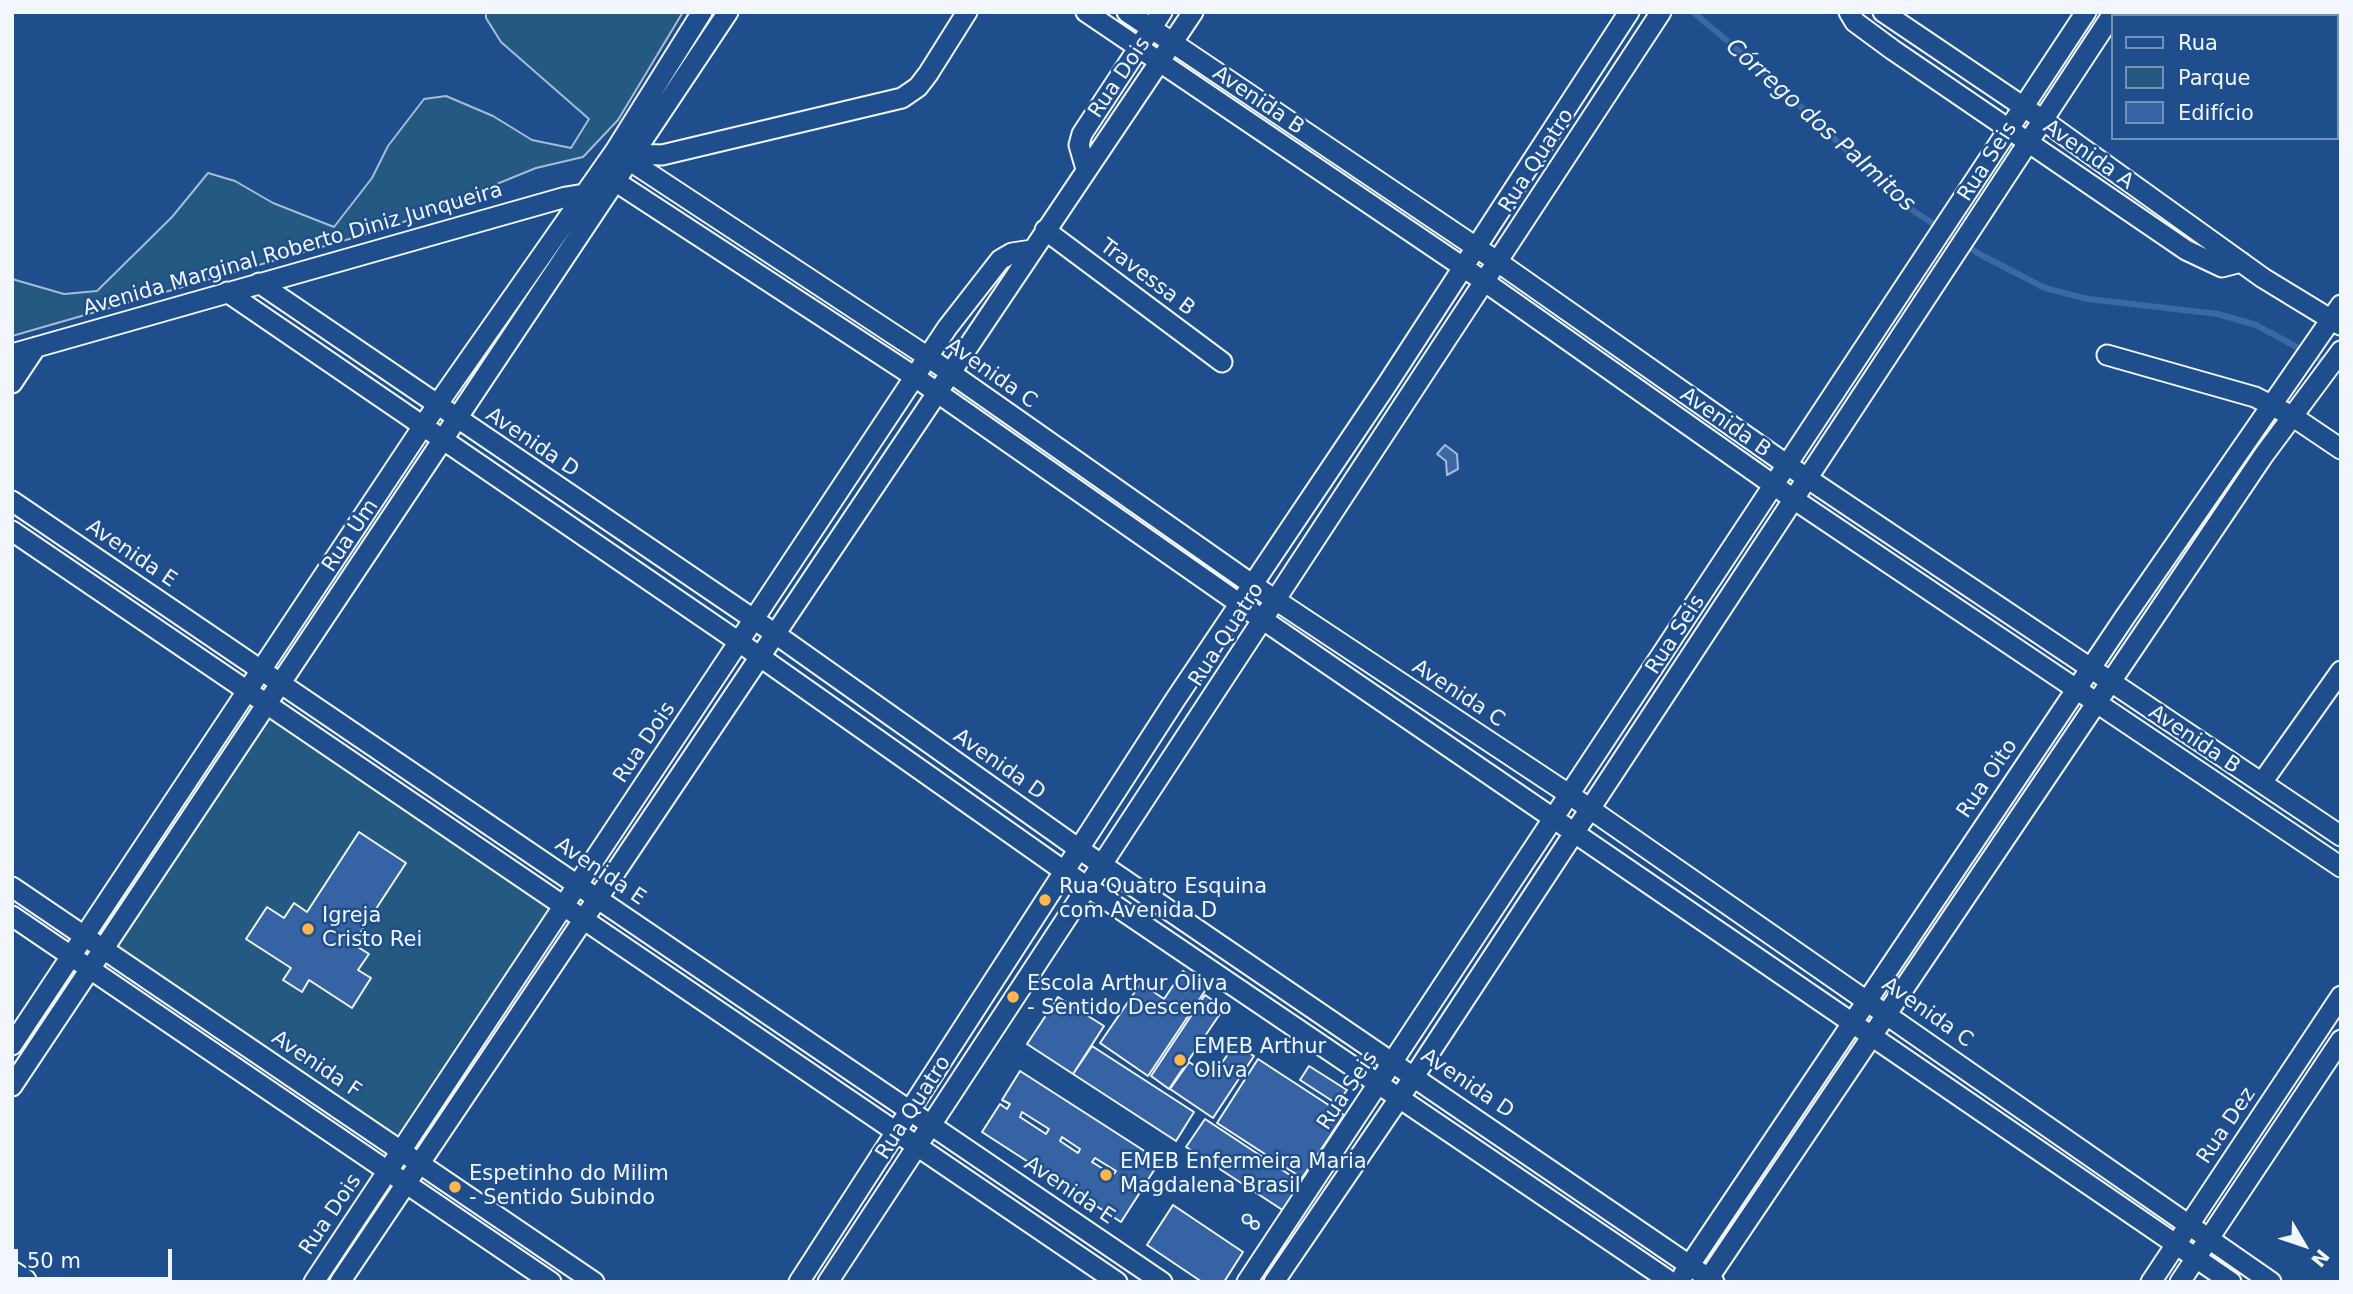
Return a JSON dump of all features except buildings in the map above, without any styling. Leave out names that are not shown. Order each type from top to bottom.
[{"type":"street","name":"Rua Um","points":[[626,152],[702,12]]},
{"type":"street","name":"Rua Um","points":[[12,1045],[437,405],[602,186],[728,12]]},
{"type":"street","points":[[626,152],[662,155],[902,98],[918,87],[928,74],[968,12]]},
{"type":"street","name":"Avenida B","points":[[1086,12],[1485,282],[1792,498],[2341,867]]},
{"type":"street","name":"Avenida B","points":[[1127,12],[1156,20],[1170,43],[1498,262],[1806,477],[2341,835]]},
{"type":"street","name":"Rua Dois","points":[[341,1282],[596,897],[1193,12]]},
{"type":"street","name":"Rua Quatro","points":[[799,1282],[1064,871],[1629,12]]},
{"type":"street","name":"Rua Quatro","points":[[828,1282],[1661,12]]},
{"type":"street","name":"Avenida A","points":[[1849,12],[1852,19],[1874,36],[2202,260],[2222,267],[2241,262]]},
{"type":"street","name":"Avenida A","points":[[1883,12],[2043,120],[2241,262],[2337,317]]},
{"type":"street","name":"Rua Seis","points":[[1247,1282],[2087,12]]},
{"type":"street","name":"Rua Seis","points":[[1274,1282],[1401,1097],[1792,498],[2112,15]]},
{"type":"street","name":"Rua Dois","points":[[1086,169],[1080,153],[1082,134],[1156,20]]},
{"type":"street","name":"Avenida C","points":[[626,152],[928,357],[1253,585],[1590,808],[2271,1282]]},
{"type":"street","name":"Rua Um","points":[[12,1086],[457,419],[602,186]]},
{"type":"street","points":[[602,186],[915,377],[1240,604],[2231,1282]]},
{"type":"street","name":"Avenida Marginal Roberto Diniz Junqueira","points":[[12,354],[602,186]]},
{"type":"street","name":"Travessa B","points":[[1045,230],[1222,362]]},
{"type":"street","name":"Rua Dois","points":[[314,1282],[928,357],[988,272],[1012,253],[1032,250]]},
{"type":"street","name":"Avenida D","points":[[259,283],[774,632],[1079,849],[1415,1075],[1710,1280]]},
{"type":"street","points":[[227,292],[422,428],[739,642],[1064,871],[1381,1083],[1671,1282]]},
{"type":"street","name":"Rua Oito","points":[[1678,1282],[2091,666],[2316,342],[2337,317]]},
{"type":"street","points":[[1592,358],[1606,338]]},
{"type":"street","points":[[12,383],[36,347]]},
{"type":"street","points":[[1710,1280],[2111,679],[2292,416],[2340,352]]},
{"type":"street","points":[[2107,355],[2255,397],[2292,416],[2341,449]]},
{"type":"street","name":"Avenida E","points":[[12,501],[1162,1282]]},
{"type":"street","points":[[12,531],[1117,1282]]},
{"type":"street","points":[[173,640],[186,619]]},
{"type":"street","points":[[1361,686],[1373,665]]},
{"type":"street","points":[[2263,781],[2341,671]]},
{"type":"street","points":[[417,806],[431,785]]},
{"type":"street","name":"Avenida F","points":[[12,887],[594,1282]]},
{"type":"street","points":[[12,916],[551,1282]]},
{"type":"street","name":"Rua Dez","points":[[2151,1282],[2341,996]]},
{"type":"street","points":[[2180,1282],[2341,1040]]},
{"type":"street","points":[[12,1275],[23,1282]]},
{"type":"green space","points":[[486,12],[683,12],[618,120],[583,157],[536,168],[391,227],[12,336],[12,279],[64,294],[97,291],[172,217],[208,173],[235,181],[273,203],[334,227],[372,178],[388,146],[424,99],[446,96],[493,116],[532,140],[571,148],[589,119],[501,42],[486,18]]},
{"type":"green space","points":[[267,704],[564,907],[401,1151],[104,948]]},
{"type":"shaded area","points":[[1445,445],[1457,454],[1458,469],[1447,475],[1446,461],[1437,454]]},
{"type":"waterway","name":"Córrego dos Palmitos","points":[[1693,12],[1758,67],[1906,206],[1981,255],[2045,288],[2088,299],[2218,314],[2256,325],[2341,371]]},
{"type":"place","name":"Rua Quatro Esquina com Avenida D","points":[[1045,900]]},
{"type":"place","name":"Igreja Cristo Rei","points":[[308,929]]},
{"type":"place","name":"Escola Arthur Oliva - Sentido Descendo","points":[[1013,997]]},
{"type":"place","name":"EMEB Arthur Oliva","points":[[1180,1060]]},
{"type":"place","name":"EMEB Enfermeira Maria Magdalena Brasil","points":[[1106,1175]]},
{"type":"place","name":"Espetinho do Milim - Sentido Subindo","points":[[455,1187]]}]
